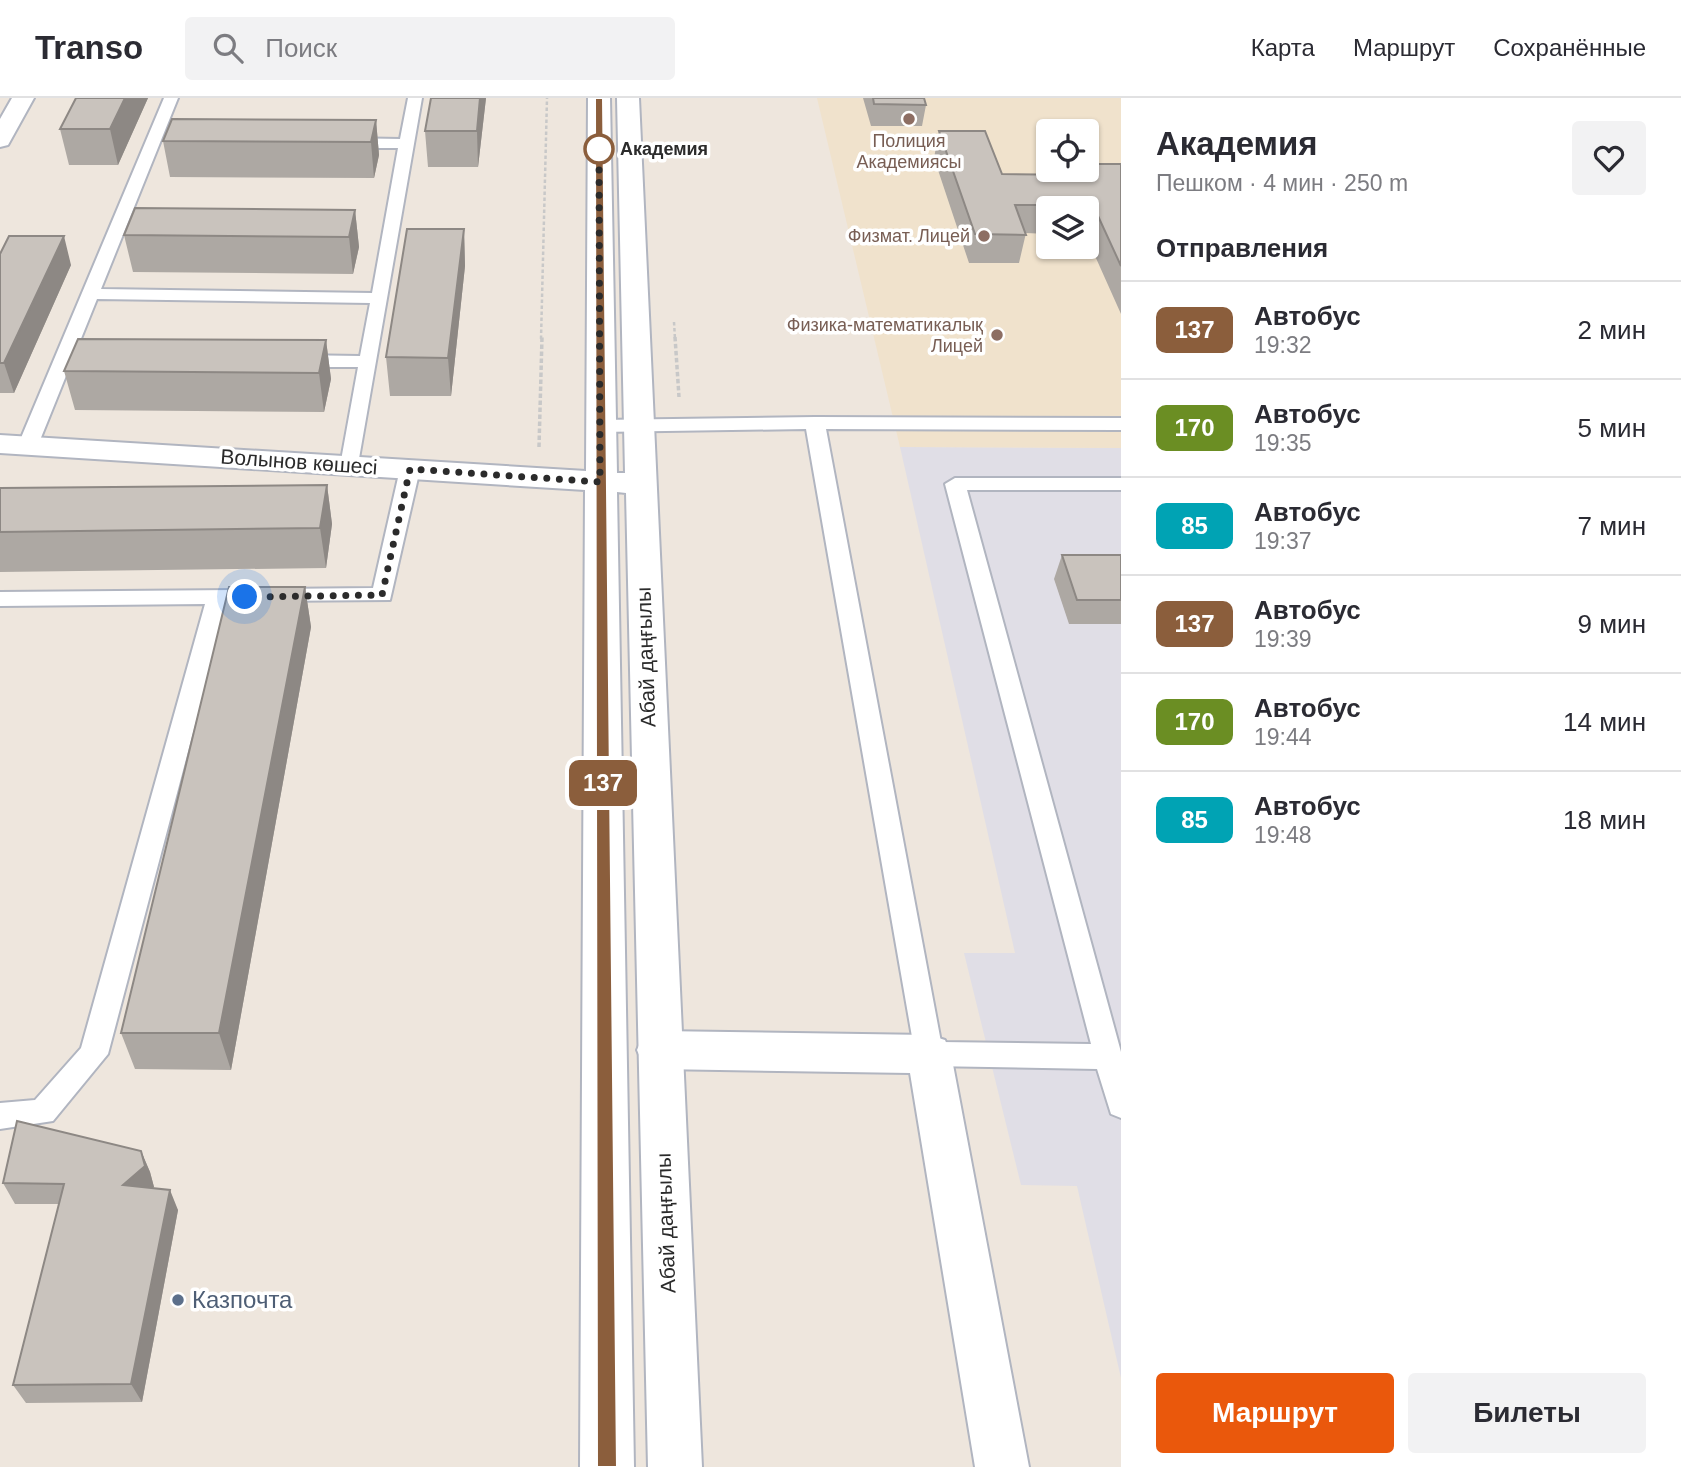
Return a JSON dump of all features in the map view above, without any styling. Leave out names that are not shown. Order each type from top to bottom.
[{"type":"main road","points":[[0,140],[23,98]]},
{"type":"main road","name":"Абай даңғылы","points":[[599,98],[620,426]]},
{"type":"main road","name":"Абай даңғылы","points":[[607,1467],[620,426],[628,98]]},
{"type":"main road","name":"Волынов көшесі","points":[[14,445],[621,482]]},
{"type":"main road","name":"Абай даңғылы","points":[[621,482],[659,1050],[675,1467]]},
{"type":"main road","points":[[659,1050],[929,1054],[1002,1467]]},
{"type":"lane","points":[[14,445],[70,360],[90,294],[161,140],[171,98]]},
{"type":"lane","points":[[351,466],[415,98]]},
{"type":"lane","points":[[327,143],[407,145]]},
{"type":"lane","points":[[90,294],[380,298]]},
{"type":"lane","points":[[272,361],[369,362]]},
{"type":"lane","points":[[620,426],[814,423],[1121,424]]},
{"type":"lane","points":[[814,423],[929,1054],[1108,1057]]},
{"type":"lane","points":[[0,599],[382,595],[410,469]]},
{"type":"lane","points":[[1119,1093],[955,484],[1121,484]]},
{"type":"lane","points":[[0,1116],[43,1112],[94,1054],[218,597]]},
{"type":"path","points":[[538,478],[547,98]]},
{"type":"shaded area","name":"Физика-математикалық Лицей","points":[[817,98],[1121,98],[1121,448],[900,447]]},
{"type":"shaded area","points":[[900,447],[1121,448],[1121,1378],[1077,1186],[1021,1185],[964,953],[1015,953]]},
{"type":"building","points":[[76,98],[125,98],[110,129],[60,129]]},
{"type":"building","points":[[431,98],[480,98],[477,131],[425,131]]},
{"type":"building","points":[[873,98],[924,98],[926,105],[874,104]]},
{"type":"building","points":[[172,119],[376,120],[371,142],[163,141]]},
{"type":"building","points":[[939,131],[985,131],[1002,174],[1036,174],[1036,182],[1099,182],[1099,164],[1121,164],[1121,266],[1099,218],[1099,196],[1036,196],[1036,205],[1015,205],[1026,235],[975,234]]},
{"type":"building","points":[[135,208],[355,210],[349,237],[124,235]]},
{"type":"building","points":[[407,229],[464,229],[448,358],[386,357]]},
{"type":"building","points":[[9,236],[64,236],[4,363],[0,363],[0,254]]},
{"type":"building","points":[[78,339],[326,340],[319,373],[64,371]]},
{"type":"building","points":[[327,485],[320,528],[0,532],[0,488]]},
{"type":"building","points":[[1062,555],[1121,555],[1121,600],[1077,600]]},
{"type":"building","points":[[229,587],[305,587],[219,1033],[121,1033]]},
{"type":"building","points":[[17,1121],[141,1151],[145,1166],[123,1185],[170,1190],[131,1384],[13,1385],[64,1184],[3,1183]]},
{"type":"bus line","name":"137","points":[[599,98],[607,1467]]},
{"type":"place","name":"Полиция Академиясы","points":[[909,119]]},
{"type":"place","name":"Академия","points":[[599,149]]},
{"type":"place","name":"Физмат. Лицей","points":[[984,236]]},
{"type":"place","name":"Физика-математикалық Лицей","points":[[997,335]]},
{"type":"place","name":"Казпочта","points":[[178,1300]]},
{"type":"route","points":[[245,597],[382,595],[410,469],[600,482],[599,149]]}]
